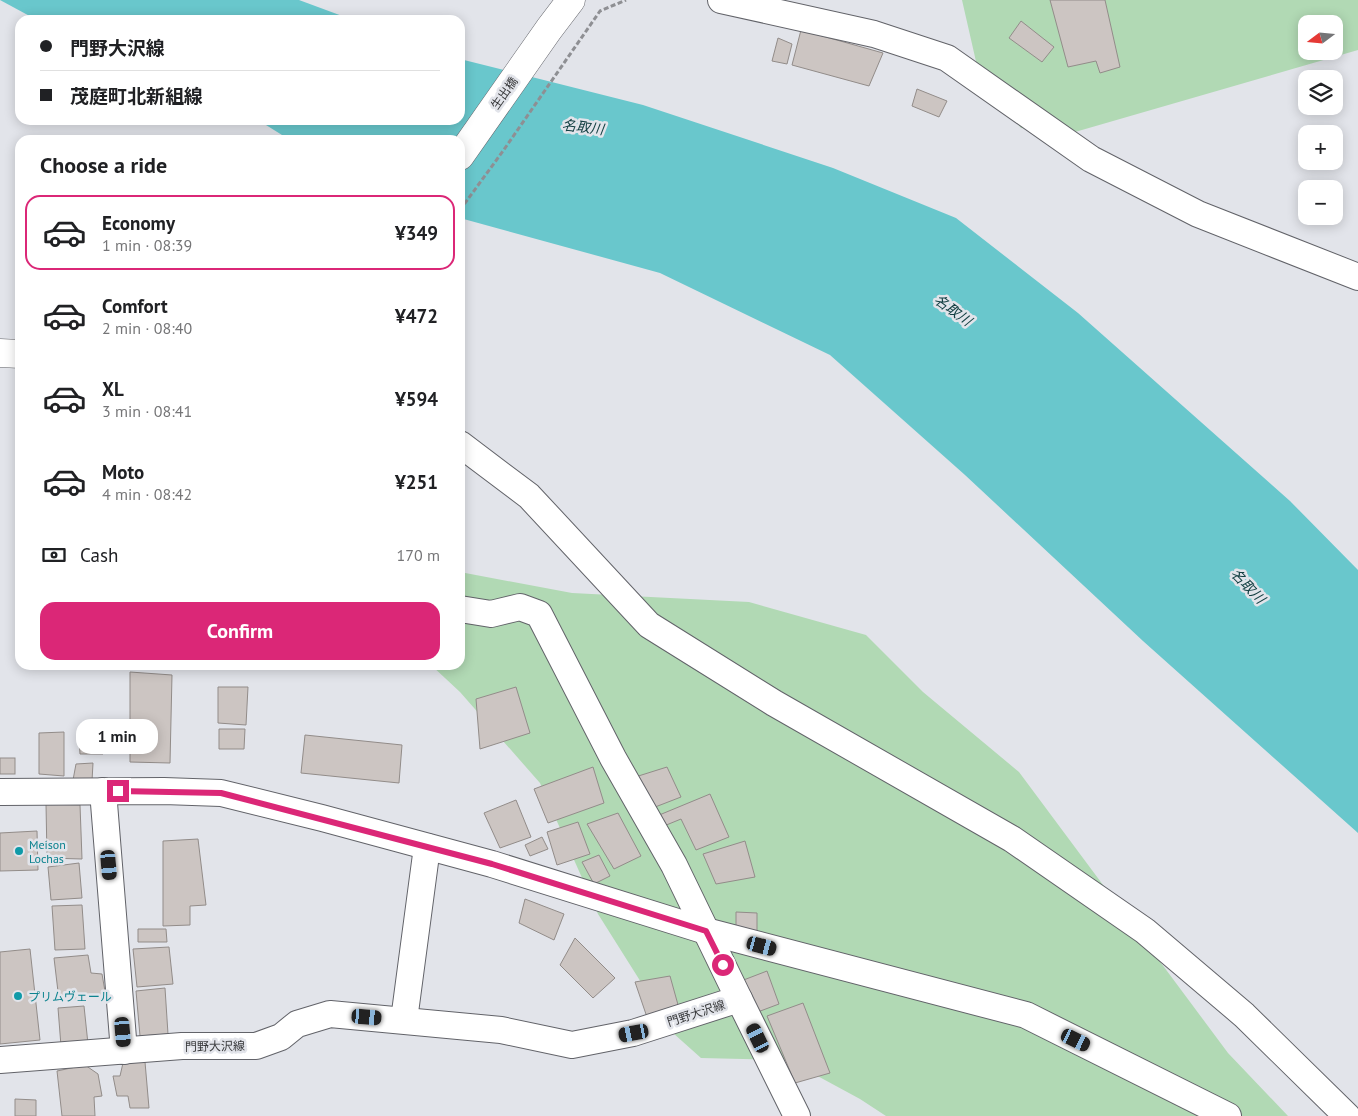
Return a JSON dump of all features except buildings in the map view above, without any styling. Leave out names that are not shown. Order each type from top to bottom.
[{"type":"main road","name":"生出橋","points":[[465,149],[571,0]]},
{"type":"main road","points":[[0,353],[15,354]]},
{"type":"street","points":[[721,0],[874,34],[947,58],[1092,159],[1198,214],[1358,277]]},
{"type":"street","points":[[465,448],[530,496],[649,624],[774,703],[1012,838],[1137,926],[1244,1015],[1347,1116]]},
{"type":"street","name":"門野大沢線","points":[[0,1060],[182,1046],[256,1046],[281,1037],[297,1024],[330,1014],[501,1030],[572,1045],[634,1033],[739,999],[674,865],[613,758],[539,614],[520,607],[491,614],[465,609]]},
{"type":"street","points":[[103,791],[124,1051]]},
{"type":"street","points":[[0,792],[221,793],[492,864],[706,931],[1026,1015],[1228,1116]]},
{"type":"street","points":[[404,1020],[427,847]]},
{"type":"street","points":[[739,999],[798,1116]]},
{"type":"path","points":[[465,203],[504,151],[600,11],[626,0]]},
{"type":"green space","points":[[962,0],[1358,0],[1358,50],[1343,54],[1343,15],[1298,15],[1298,60],[1323,60],[1075,132],[1021,128],[980,79]]},
{"type":"green space","points":[[465,573],[572,593],[749,602],[866,635],[923,692],[1019,772],[1228,1053],[1288,1116],[886,1116],[860,1099],[788,1060],[701,1058],[673,1033],[598,914],[540,783],[460,692],[436,670],[465,670]]},
{"type":"water","points":[[0,0],[299,0],[340,15],[28,15]]},
{"type":"water","name":"名取川","points":[[465,60],[643,105],[833,168],[956,218],[1078,313],[1290,501],[1358,570],[1358,833],[1143,641],[965,475],[830,355],[660,273],[465,219],[465,135],[282,135],[266,125],[465,125]]},
{"type":"place","name":"Meison Lochas","points":[[19,851]]},
{"type":"place","name":"プリムヴェール","points":[[18,996]]},
{"type":"route","points":[[118,791],[221,793],[492,864],[706,931],[723,965]]}]
